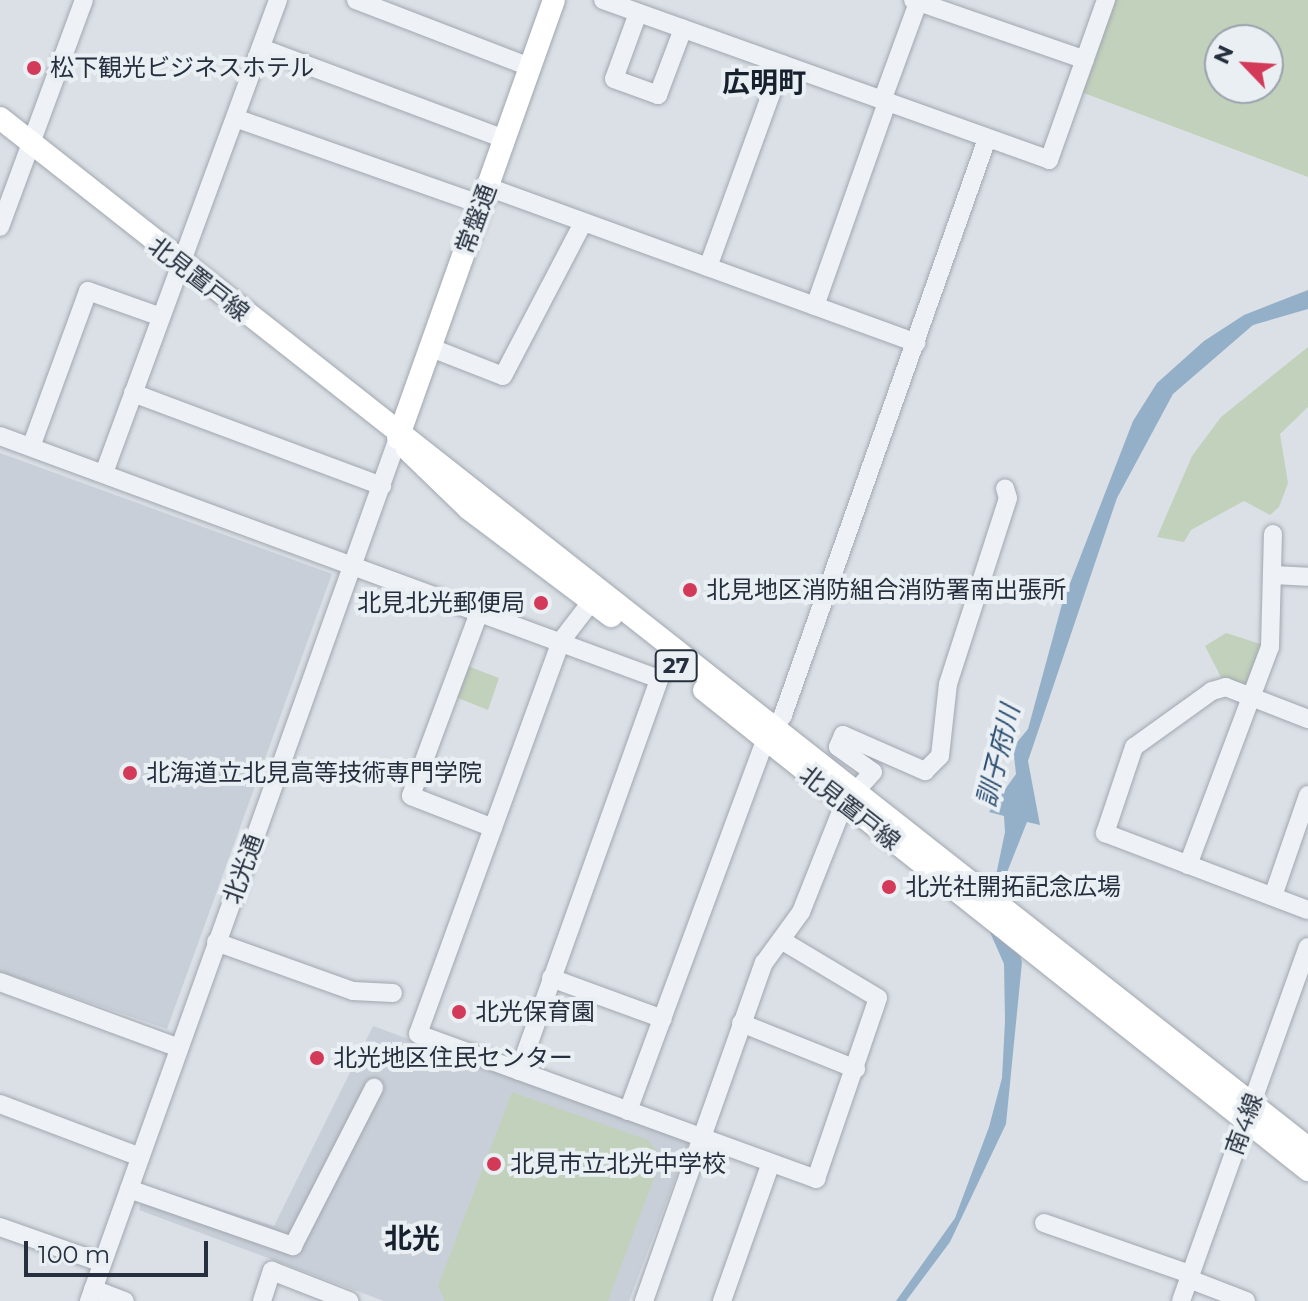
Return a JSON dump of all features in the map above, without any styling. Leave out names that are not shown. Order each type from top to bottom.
[{"type":"main road","name":"常盤通","points":[[398,438],[554,0]]},
{"type":"main road","name":"北見置戸線","points":[[0,118],[398,438],[425,472],[596,595],[669,664],[770,734],[958,881],[1247,1113],[1308,1170]]},
{"type":"main road","name":"北見置戸線","points":[[1247,1113],[1308,1148]]},
{"type":"street","points":[[0,227],[84,0]]},
{"type":"street","points":[[104,473],[278,0]]},
{"type":"street","points":[[356,0],[530,67]]},
{"type":"street","points":[[603,0],[1049,160],[1106,0]]},
{"type":"street","points":[[815,306],[917,1],[1085,60]]},
{"type":"street","points":[[638,13],[614,79],[658,95],[683,29]]},
{"type":"street","points":[[261,48],[505,139]]},
{"type":"street","points":[[708,267],[782,64]]},
{"type":"street","points":[[235,118],[485,196],[583,223],[916,343]]},
{"type":"street","points":[[628,1111],[916,343],[987,139]]},
{"type":"street","points":[[429,347],[503,376],[583,223]]},
{"type":"street","points":[[31,447],[88,291],[161,317]]},
{"type":"street","points":[[133,393],[382,486]]},
{"type":"street","points":[[0,436],[561,641],[669,664],[519,1071]]},
{"type":"street","name":"北光通","points":[[91,1295],[398,438]]},
{"type":"street","points":[[644,1301],[698,1137],[741,1023],[781,940],[814,885],[849,797],[873,772],[838,747],[843,735],[925,771],[940,756],[948,684],[1008,498],[1005,488]]},
{"type":"street","points":[[1188,865],[1270,647],[1273,534]]},
{"type":"street","points":[[1273,575],[1308,577]]},
{"type":"street","points":[[596,595],[561,641],[418,1034],[816,1179],[878,998],[781,940]]},
{"type":"street","points":[[480,610],[411,796],[493,828]]},
{"type":"street","points":[[1308,719],[1226,687],[1212,691],[1134,747],[1105,833],[1308,910]]},
{"type":"street","points":[[1273,896],[1308,795]]},
{"type":"street","points":[[216,942],[353,991],[393,993]]},
{"type":"street","name":"南4線","points":[[1181,1301],[1308,947]]},
{"type":"street","points":[[551,978],[663,1019]]},
{"type":"street","points":[[0,982],[179,1048]]},
{"type":"street","points":[[741,1023],[856,1069]]},
{"type":"street","points":[[129,1189],[293,1246],[374,1088]]},
{"type":"street","points":[[0,1104],[140,1157]]},
{"type":"street","points":[[722,1301],[771,1163]]},
{"type":"street","points":[[1044,1223],[1246,1301]]},
{"type":"street","points":[[2,1234],[102,1263]]},
{"type":"street","points":[[262,1301],[272,1271],[349,1301]]},
{"type":"street","points":[[91,1295],[125,1301]]},
{"type":"shaded area","name":"北海道立北見高等技術専門学院","points":[[0,453],[332,574],[167,1029],[0,972]]},
{"type":"shaded area","name":"北見市立北光中学校","points":[[373,1026],[689,1142],[629,1301],[384,1301],[139,1210],[145,1185],[274,1226]]},
{"type":"green space","points":[[1113,0],[1308,0],[1308,177],[1081,92]]},
{"type":"green space","points":[[1308,347],[1308,407],[1280,434],[1288,483],[1279,507],[1270,515],[1244,501],[1191,530],[1184,542],[1157,537],[1192,456],[1221,417]]},
{"type":"green space","points":[[1226,633],[1270,647],[1249,698],[1226,687],[1205,646]]},
{"type":"green space","points":[[465,665],[499,678],[488,710],[453,696]]},
{"type":"green space","points":[[512,1092],[648,1140],[662,1157],[608,1301],[445,1301],[438,1286]]},
{"type":"water","name":"訓子府川","points":[[1308,290],[1308,309],[1253,325],[1173,394],[1117,498],[1028,761],[1040,825],[1027,822],[1000,890],[1022,962],[1006,1124],[950,1242],[906,1301],[896,1301],[955,1218],[989,1127],[1002,1078],[1005,1021],[1004,964],[986,923],[1005,832],[1004,816],[989,812],[1016,774],[1013,747],[1028,729],[1062,604],[1133,421],[1157,383],[1204,341],[1244,315]]},
{"type":"place","name":"松下観光ビジネスホテル","points":[[34,68]]},
{"type":"place","name":"北見地区消防組合消防署南出張所","points":[[690,590]]},
{"type":"place","name":"北見北光郵便局","points":[[541,603]]},
{"type":"place","name":"北海道立北見高等技術専門学院","points":[[130,773]]},
{"type":"place","name":"北光社開拓記念広場","points":[[889,887]]},
{"type":"place","name":"北光保育園","points":[[459,1012]]},
{"type":"place","name":"北光地区住民センター","points":[[317,1058]]},
{"type":"place","name":"北見市立北光中学校","points":[[494,1164]]},
{"type":"district","name":"広明町","points":[[764,82]]},
{"type":"district","name":"北光","points":[[412,1238]]}]
